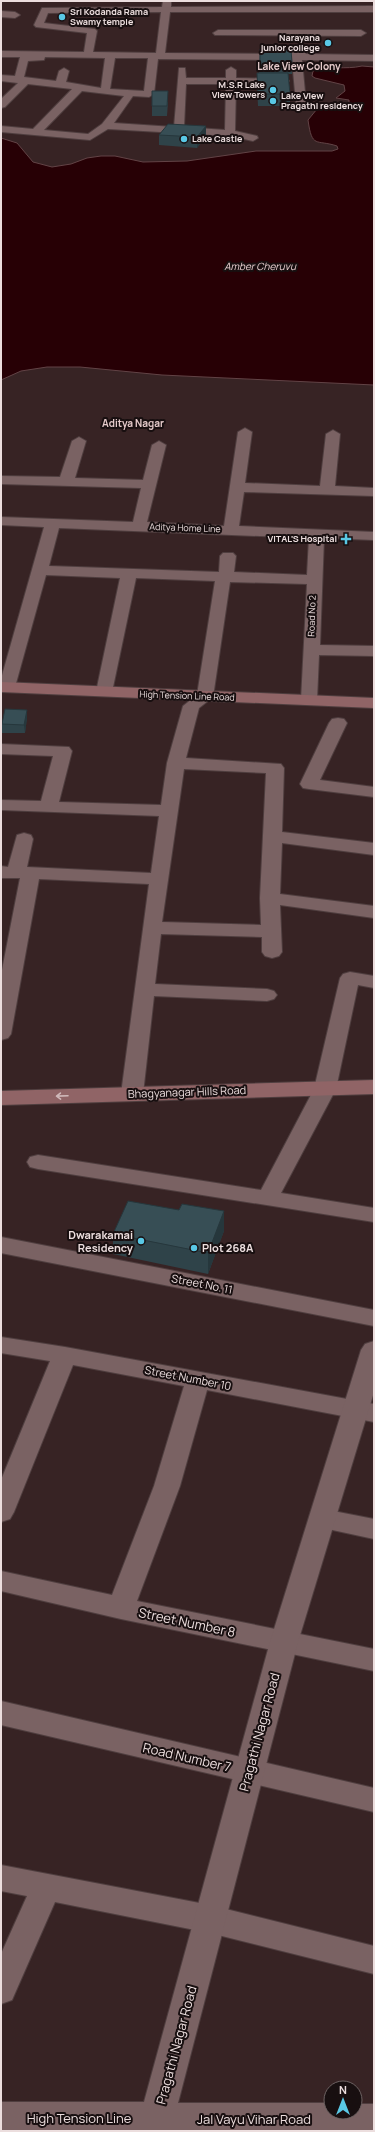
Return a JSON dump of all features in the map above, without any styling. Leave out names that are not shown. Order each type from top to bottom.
[{"type":"main road","name":"High Tension Line Road","points":[[3,690],[104,692],[198,701],[309,700],[374,703]]},
{"type":"main road","name":"High Tension Line Road","points":[[3,690],[374,713]]},
{"type":"main road","name":"Bhagyanagar Hills Road","points":[[1,1084],[133,1087],[326,1082],[374,1074]]},
{"type":"main road","name":"Bhagyanagar Hills Road","points":[[326,1082],[374,1088]]},
{"type":"main road","name":"Bhagyanagar Hills Road","points":[[1,1098],[133,1087]]},
{"type":"street","points":[[1,78],[60,84],[105,92],[149,94],[166,5]]},
{"type":"street","points":[[89,53],[92,31],[41,26],[39,25],[45,10],[166,5],[264,5],[359,16],[374,9]]},
{"type":"street","points":[[220,54],[218,33],[221,5]]},
{"type":"street","points":[[1,14],[14,18],[1,21]]},
{"type":"street","points":[[359,16],[368,46]]},
{"type":"street","points":[[218,33],[368,46]]},
{"type":"street","points":[[1,54],[110,58],[220,54],[296,55],[368,46]]},
{"type":"street","points":[[15,50],[157,56]]},
{"type":"street","points":[[1,105],[22,81],[24,58],[68,57],[89,53]]},
{"type":"street","points":[[296,55],[297,80],[301,103]]},
{"type":"street","points":[[60,84],[68,57]]},
{"type":"street","points":[[105,92],[110,58]]},
{"type":"street","points":[[178,129],[182,70]]},
{"type":"street","points":[[230,132],[231,70]]},
{"type":"street","points":[[181,81],[297,80]]},
{"type":"street","points":[[36,132],[79,88]]},
{"type":"street","points":[[1,129],[90,137],[106,126],[128,99],[129,93]]},
{"type":"street","points":[[106,126],[230,132],[253,138]]},
{"type":"street","points":[[231,530],[245,432]]},
{"type":"street","points":[[326,491],[333,434]]},
{"type":"street","points":[[66,482],[79,441]]},
{"type":"street","points":[[139,526],[148,484],[159,445]]},
{"type":"street","points":[[1,480],[148,484]]},
{"type":"street","points":[[237,487],[374,492]]},
{"type":"street","name":"Aditya Home Line","points":[[1,521],[374,536]]},
{"type":"street","points":[[3,690],[53,523]]},
{"type":"street","name":"Road No 2","points":[[309,700],[317,533]]},
{"type":"street","points":[[133,1087],[152,928],[176,763],[198,701],[225,577],[228,556]]},
{"type":"street","points":[[40,570],[314,580]]},
{"type":"street","points":[[104,692],[129,573]]},
{"type":"street","points":[[311,650],[374,651]]},
{"type":"street","points":[[338,724],[309,784],[374,792]]},
{"type":"street","points":[[1,749],[63,751],[49,807]]},
{"type":"street","points":[[176,763],[275,768],[274,836],[270,898],[272,952]]},
{"type":"street","points":[[1,805],[170,811]]},
{"type":"street","points":[[274,836],[374,850]]},
{"type":"street","points":[[1,1034],[16,873],[24,839]]},
{"type":"street","points":[[16,873],[160,879]]},
{"type":"street","points":[[270,898],[374,912]]},
{"type":"street","points":[[152,928],[271,931]]},
{"type":"street","points":[[268,1197],[326,1082],[350,978],[374,982]]},
{"type":"street","points":[[145,990],[267,995]]},
{"type":"street","points":[[38,1162],[268,1197],[374,1215]]},
{"type":"street","name":"Street No. 11","points":[[1,1245],[374,1318]]},
{"type":"street","name":"Street Number 10","points":[[1,1345],[66,1355],[365,1412]]},
{"type":"street","name":"Pragathi Nagar Road","points":[[157,2118],[284,1642],[323,1519],[365,1412],[374,1350]]},
{"type":"street","points":[[1,1512],[66,1355]]},
{"type":"street","points":[[121,1608],[167,1486],[198,1380]]},
{"type":"street","points":[[323,1519],[374,1529]]},
{"type":"street","name":"Street Number 8","points":[[1,1581],[121,1608],[374,1660]]},
{"type":"street","name":"Road Number 7","points":[[1,1713],[374,1800]]},
{"type":"street","points":[[1,1878],[210,1920],[374,1960]]},
{"type":"street","points":[[1,1990],[46,1887]]},
{"type":"street","name":"High Tension Line","points":[[1,2118],[157,2118]]},
{"type":"street","name":"Jal Vayu Vihar Road","points":[[157,2118],[374,2120]]},
{"type":"water","name":"Amber Cheruvu","points":[[362,66],[374,67],[374,385],[162,375],[80,367],[47,367],[21,371],[1,380],[1,138],[17,143],[33,162],[52,167],[71,164],[87,158],[101,156],[115,156],[143,162],[187,161],[256,151],[332,151],[338,149],[337,146],[313,139],[308,120],[317,109],[349,106],[349,100],[336,98],[345,91],[344,85],[315,78],[312,76],[313,71],[325,68],[349,68]]},
{"type":"building","points":[[260,49],[291,50],[292,62],[287,62],[287,65],[260,65]]},
{"type":"building","points":[[257,73],[288,73],[290,94],[258,94]]},
{"type":"building","points":[[152,91],[168,91],[167,106],[152,106]]},
{"type":"building","points":[[168,124],[206,126],[197,137],[159,135]]},
{"type":"building","points":[[5,709],[27,710],[24,725],[2,724]]},
{"type":"building","points":[[128,1201],[179,1210],[182,1204],[224,1211],[208,1253],[113,1234]]},
{"type":"place","name":"Sri Kodanda Rama Swamy temple","points":[[62,17]]},
{"type":"place","name":"Narayana junior college","points":[[328,43]]},
{"type":"place","name":"M.S.R Lake View Towers","points":[[273,90]]},
{"type":"place","name":"Lake View Pragathi residency","points":[[273,101]]},
{"type":"place","name":"Lake Castle","points":[[184,139]]},
{"type":"place","name":"VITAL'S Hospital","points":[[346,539]]},
{"type":"place","name":"Dwarakamai Residency","points":[[141,1241]]},
{"type":"place","name":"Plot 268A","points":[[194,1248]]},
{"type":"district","name":"Lake View Colony","points":[[299,66]]},
{"type":"district","name":"Aditya Nagar","points":[[133,423]]}]
